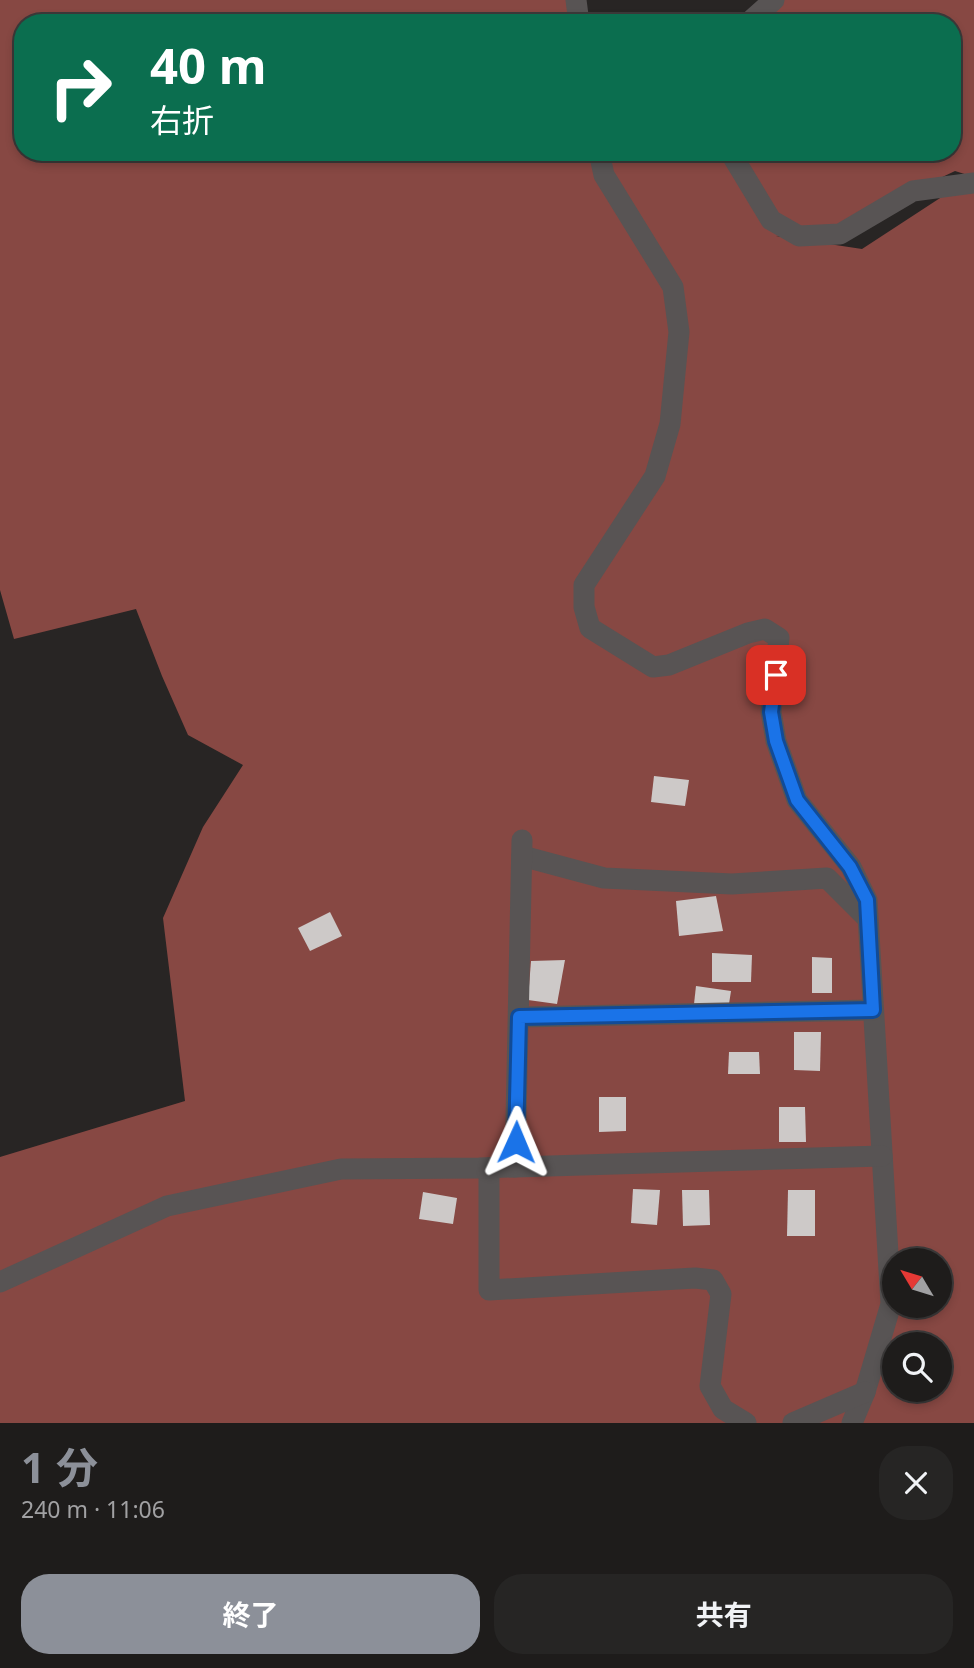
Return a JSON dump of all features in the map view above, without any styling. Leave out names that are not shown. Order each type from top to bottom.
[{"type":"street","points":[[758,14],[774,0]]},
{"type":"street","points":[[600,161],[604,175],[673,287],[679,332],[670,424],[654,476],[584,585],[584,607],[590,628],[653,667],[669,665],[748,633],[765,629],[779,638],[771,712],[776,741],[797,800],[850,867],[867,900],[891,1304],[865,1392],[852,1423]]},
{"type":"street","points":[[735,161],[771,220],[799,236],[840,234],[913,191],[974,183]]},
{"type":"street","points":[[516,1167],[522,848],[604,878],[732,884],[827,878],[867,919]]},
{"type":"street","points":[[519,1017],[873,1010]]},
{"type":"street","points":[[0,1282],[167,1206],[341,1169],[489,1168],[882,1156]]},
{"type":"street","points":[[489,1168],[489,1290],[695,1278],[713,1280],[721,1294],[710,1386],[723,1409],[746,1423]]},
{"type":"street","points":[[793,1423],[865,1392]]},
{"type":"shaded area","points":[[0,0],[572,0],[580,14],[14,14],[14,161],[961,161],[961,14],[763,14],[777,0],[974,0],[974,177],[955,171],[913,191],[840,234],[776,236],[862,249],[960,185],[974,191],[974,1423],[0,1423],[0,1157],[185,1101],[163,918],[203,827],[243,765],[188,735],[136,609],[14,639],[0,590]]},
{"type":"building","points":[[654,776],[689,780],[685,806],[651,802]]},
{"type":"building","points":[[716,896],[723,931],[679,936],[676,901]]},
{"type":"building","points":[[330,912],[342,936],[310,951],[298,928]]},
{"type":"building","points":[[712,953],[752,955],[751,982],[712,982]]},
{"type":"building","points":[[812,957],[832,958],[832,993],[812,993]]},
{"type":"building","points":[[565,960],[557,1004],[528,1000],[531,961]]},
{"type":"building","points":[[696,986],[731,991],[727,1017],[693,1013]]},
{"type":"building","points":[[794,1032],[821,1032],[820,1071],[794,1070]]},
{"type":"building","points":[[729,1052],[759,1052],[760,1074],[728,1074]]},
{"type":"building","points":[[599,1097],[626,1097],[626,1131],[599,1132]]},
{"type":"building","points":[[779,1107],[805,1107],[806,1142],[779,1142]]},
{"type":"building","points":[[633,1189],[660,1190],[657,1225],[631,1223]]},
{"type":"building","points":[[682,1190],[709,1190],[710,1225],[683,1226]]},
{"type":"building","points":[[788,1190],[815,1190],[815,1236],[787,1236]]},
{"type":"building","points":[[423,1192],[457,1198],[453,1224],[419,1219]]},
{"type":"route","points":[[516,1142],[519,1017],[873,1010],[867,900],[850,867],[797,800],[776,741],[771,712],[776,675]]}]
